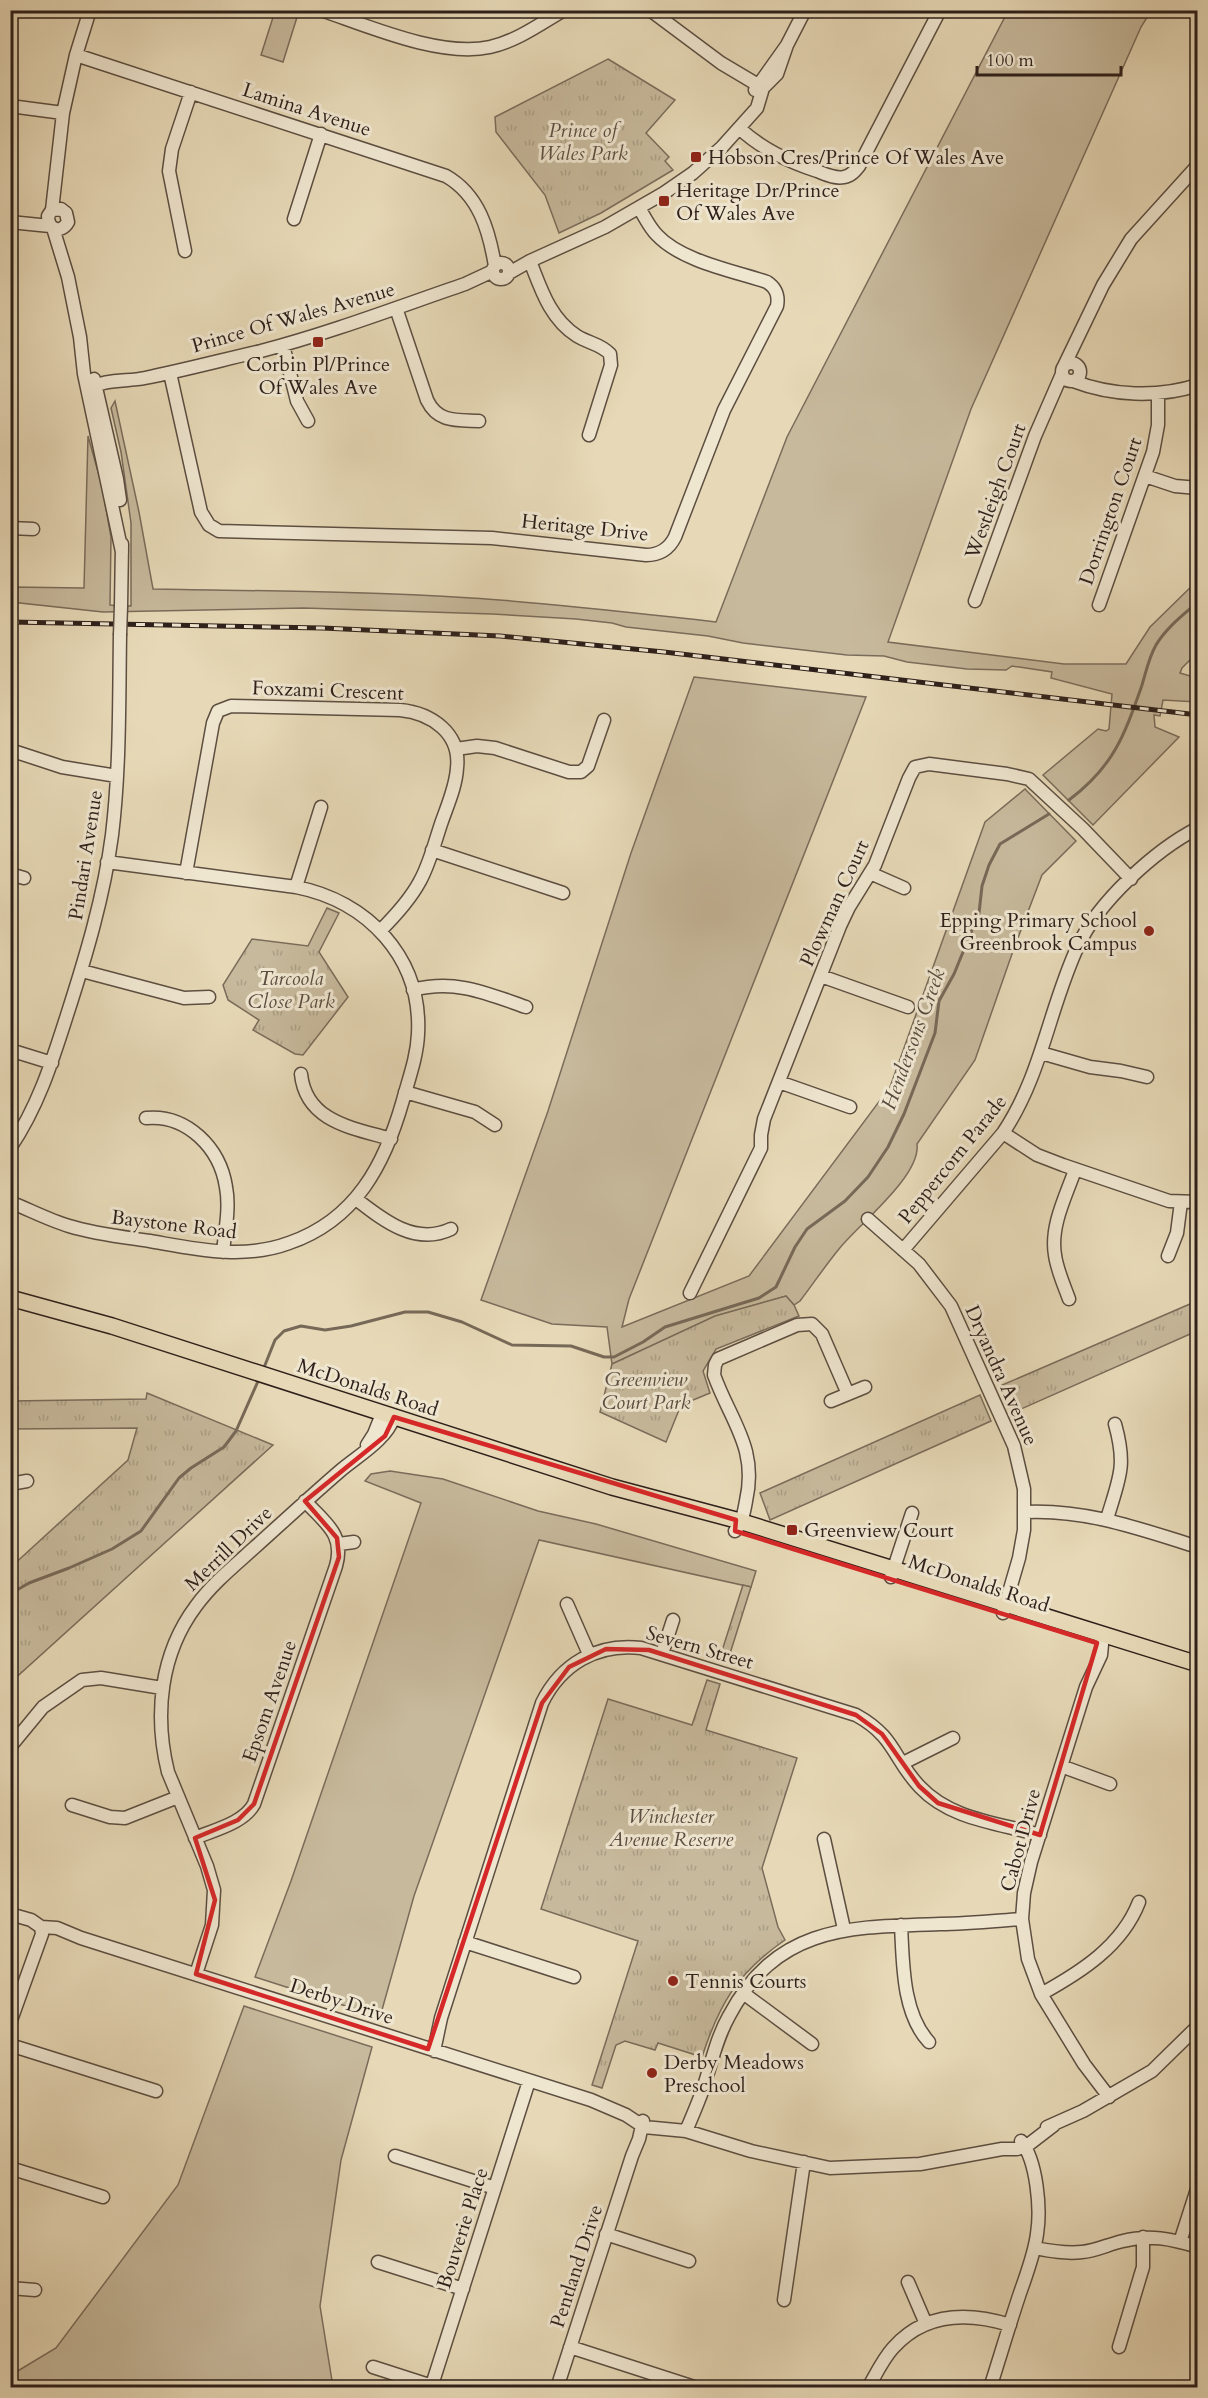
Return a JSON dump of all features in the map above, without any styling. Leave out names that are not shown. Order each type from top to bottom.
[{"type":"main road","name":"McDonalds Road","points":[[10,1289],[112,1326],[263,1375],[612,1487],[1005,1608],[1197,1674]]},
{"type":"main road","name":"McDonalds Road","points":[[10,1298],[112,1326]]},
{"type":"main road","name":"McDonalds Road","points":[[1101,1640],[1197,1664]]},
{"type":"street","name":"Pindari Avenue","points":[[10,1148],[38,1099],[52,1064],[82,970],[107,862],[117,780],[122,552],[94,389],[80,337],[55,219],[63,113],[76,55],[90,10]]},
{"type":"street","points":[[322,11],[430,45],[465,50],[490,47],[506,42],[564,10]]},
{"type":"street","points":[[651,10],[721,63],[760,86]]},
{"type":"street","name":"Prince Of Wales Avenue","points":[[94,389],[114,381],[130,381],[170,373],[283,345],[465,284],[574,243],[639,208],[693,173],[757,108],[760,86],[777,74],[787,45],[806,10]]},
{"type":"street","points":[[741,124],[764,148],[795,164],[829,176],[850,175],[859,166],[940,10]]},
{"type":"street","name":"Lamina Avenue","points":[[76,55],[427,169],[453,180],[475,204],[500,270]]},
{"type":"street","points":[[185,251],[169,171],[172,149],[191,92]]},
{"type":"street","points":[[10,106],[63,113]]},
{"type":"street","points":[[294,219],[321,134]]},
{"type":"street","points":[[1197,165],[1131,239],[1103,285],[1079,338],[1071,374],[1109,390],[1125,393],[1158,393],[1197,385]]},
{"type":"street","name":"Heritage Drive","points":[[170,373],[201,512],[209,525],[219,531],[492,538],[646,555],[657,554],[668,547],[675,537],[716,428],[777,306],[778,297],[775,289],[767,282],[696,259],[674,249],[657,236],[639,208]]},
{"type":"street","points":[[12,222],[55,219]]},
{"type":"street","points":[[530,261],[547,302],[559,321],[576,335],[602,347],[610,354],[609,373],[589,435]]},
{"type":"street","points":[[396,308],[432,411],[439,417],[450,420],[479,421]]},
{"type":"street","points":[[283,345],[297,401],[308,422]]},
{"type":"street","name":"Westleigh Court","points":[[975,601],[1035,436],[1053,394],[1071,374]]},
{"type":"street","name":"Dorrington Court","points":[[1099,605],[1156,440],[1158,393]]},
{"type":"street","points":[[1145,476],[1175,486],[1197,488]]},
{"type":"street","points":[[10,528],[33,529]]},
{"type":"street","name":"Foxzami Crescent","points":[[186,873],[213,723],[216,714],[222,709],[231,706],[412,711],[437,721],[456,749]]},
{"type":"street","points":[[380,931],[414,891],[432,850],[455,781],[458,760],[456,749],[477,746],[495,748],[569,772],[581,772],[588,766],[604,720]]},
{"type":"street","points":[[10,750],[62,767],[88,779],[117,780]]},
{"type":"street","name":"Plowman Court","points":[[690,1293],[761,1148],[764,1119],[849,907],[870,873],[910,774],[919,765],[929,764],[1029,779],[1131,879]]},
{"type":"street","points":[[296,887],[321,807]]},
{"type":"street","name":"Peppercorn Parade","points":[[903,1250],[1003,1133],[1023,1101],[1072,960],[1082,939],[1106,904],[1163,849],[1197,828]]},
{"type":"street","points":[[432,850],[563,893]]},
{"type":"street","name":"Baystone Road","points":[[10,1202],[60,1223],[84,1230],[223,1252],[256,1251],[289,1244],[317,1230],[356,1199],[379,1166],[391,1140],[415,1057],[418,1033],[413,990],[401,960],[380,931],[358,911],[334,898],[296,887],[107,862]]},
{"type":"street","points":[[870,873],[904,888]]},
{"type":"street","points":[[10,874],[24,878]]},
{"type":"street","points":[[82,970],[184,998],[209,997]]},
{"type":"street","points":[[821,976],[908,1007]]},
{"type":"street","points":[[413,990],[436,985],[458,986],[526,1007]]},
{"type":"street","points":[[10,1050],[52,1064]]},
{"type":"street","points":[[1041,1053],[1090,1067],[1147,1077]]},
{"type":"street","points":[[301,1074],[305,1093],[321,1113],[339,1123],[391,1140]]},
{"type":"street","points":[[778,1082],[850,1107]]},
{"type":"street","points":[[405,1092],[475,1112],[495,1125]]},
{"type":"street","points":[[146,1118],[159,1118],[182,1125],[200,1137],[215,1154],[227,1188],[223,1252]]},
{"type":"street","points":[[1003,1133],[1037,1155],[1075,1170],[1156,1197],[1181,1202],[1197,1202]]},
{"type":"street","points":[[1069,1299],[1057,1265],[1054,1245],[1057,1223],[1075,1170]]},
{"type":"street","points":[[356,1199],[390,1224],[411,1233],[435,1235],[451,1229]]},
{"type":"street","points":[[1168,1256],[1177,1233],[1181,1202]]},
{"type":"street","name":"Dryandra Avenue","points":[[868,1219],[903,1250],[940,1290],[968,1341],[1014,1446],[1022,1476],[1025,1512],[1019,1558],[1005,1608]]},
{"type":"street","points":[[738,1525],[751,1475],[748,1455],[714,1375],[714,1365],[718,1359],[797,1325],[812,1324],[822,1334],[848,1394]]},
{"type":"street","points":[[831,1401],[865,1387]]},
{"type":"street","name":"Merrill Drive","points":[[196,1974],[212,1925],[215,1900],[212,1879],[168,1772],[163,1748],[160,1722],[162,1688],[171,1650],[196,1606],[221,1578],[305,1501],[363,1451],[385,1436],[388,1415]]},
{"type":"street","points":[[1107,1519],[1123,1461],[1115,1424]]},
{"type":"street","points":[[10,1484],[27,1481]]},
{"type":"street","points":[[305,1501],[332,1530],[339,1544],[354,1542]]},
{"type":"street","points":[[1025,1512],[1068,1513],[1107,1519],[1197,1546]]},
{"type":"street","points":[[892,1574],[912,1513]]},
{"type":"street","name":"Epsom Avenue","points":[[195,1838],[238,1820],[249,1812],[254,1804],[336,1566],[339,1544]]},
{"type":"street","points":[[567,1604],[589,1654]]},
{"type":"street","points":[[662,1654],[673,1620]]},
{"type":"street","name":"Cabot Drive","points":[[1101,1640],[1026,1880],[1022,1922],[1028,1959],[1041,1994],[1106,2098]]},
{"type":"street","name":"Severn Street","points":[[431,2050],[542,1703],[560,1674],[589,1654],[606,1649],[641,1648],[856,1715],[882,1734],[919,1786],[938,1803],[962,1814],[1039,1838]]},
{"type":"street","points":[[10,1748],[43,1707],[82,1680],[101,1678],[162,1688]]},
{"type":"street","points":[[903,1763],[953,1738]]},
{"type":"street","points":[[1061,1766],[1110,1784]]},
{"type":"street","points":[[72,1806],[110,1817],[124,1818],[178,1797]]},
{"type":"street","points":[[824,1839],[844,1929]]},
{"type":"street","points":[[1041,1994],[1080,1971],[1110,1946],[1128,1925],[1138,1902]]},
{"type":"street","name":"Derby Drive","points":[[10,1915],[40,1931],[81,1938],[591,2100],[642,2123],[690,2132],[751,2151],[804,2162],[861,2166],[920,2164],[1022,2145],[1033,2132],[1054,2125],[1106,2098],[1136,2079],[1148,2066],[1168,2053],[1197,2026]]},
{"type":"street","points":[[690,2132],[722,2030],[743,1993],[760,1973],[782,1955],[810,1940],[844,1929],[1022,1922]]},
{"type":"street","points":[[901,1925],[908,1996],[915,2021],[929,2042]]},
{"type":"street","points":[[10,2023],[40,1931]]},
{"type":"street","points":[[465,1942],[574,1977]]},
{"type":"street","points":[[743,1993],[812,2044]]},
{"type":"street","points":[[10,2044],[156,2091]]},
{"type":"street","name":"Bouverie Place","points":[[432,2387],[529,2081]]},
{"type":"street","name":"Pentland Drive","points":[[557,2388],[642,2123]]},
{"type":"street","points":[[990,2388],[1035,2248],[1039,2223],[1036,2194],[1023,2163],[1022,2145]]},
{"type":"street","points":[[395,2156],[495,2188]]},
{"type":"street","points":[[784,2300],[804,2162]]},
{"type":"street","points":[[10,2168],[104,2197]]},
{"type":"street","points":[[1180,2242],[1197,2186]]},
{"type":"street","points":[[606,2234],[689,2261]]},
{"type":"street","points":[[1035,2248],[1060,2252],[1084,2252],[1143,2237],[1180,2242],[1197,2247]]},
{"type":"street","points":[[1119,2347],[1143,2267],[1143,2237]]},
{"type":"street","points":[[378,2262],[463,2289]]},
{"type":"street","points":[[908,2282],[926,2324]]},
{"type":"street","points":[[10,2288],[35,2290]]},
{"type":"street","points":[[868,2388],[893,2348],[926,2324],[946,2318],[969,2316],[1010,2325]]},
{"type":"street","points":[[570,2347],[696,2388]]},
{"type":"street","points":[[373,2367],[432,2387]]},
{"type":"highlighted area","points":[[394,1417],[736,1520],[735,1531],[1097,1643],[1040,1835],[938,1803],[919,1786],[882,1734],[856,1715],[649,1650],[606,1649],[569,1667],[542,1703],[428,2049],[196,1974],[215,1900],[195,1838],[238,1820],[254,1804],[339,1557],[337,1538],[305,1501],[385,1436]]},
{"type":"green space","points":[[275,11],[298,14],[283,62],[261,55]]},
{"type":"green space","points":[[1008,11],[1151,11],[1141,27],[971,409],[888,642],[1064,664],[1126,664],[1150,627],[1197,581],[1197,653],[1180,673],[1197,678],[1197,702],[1163,700],[1160,716],[1154,715],[1155,727],[1179,737],[1093,825],[1043,775],[1098,729],[1106,731],[1109,729],[1112,694],[1051,678],[1052,672],[1012,666],[1006,670],[967,669],[907,662],[884,656],[847,655],[743,643],[708,636],[576,619],[304,608],[103,612],[11,602],[11,587],[84,588],[88,436],[102,486],[111,537],[110,605],[131,606],[131,523],[121,452],[111,408],[115,401],[153,589],[471,598],[563,605],[716,622],[787,437]]},
{"type":"green space","name":"Prince of Wales Park","points":[[608,59],[675,100],[646,133],[669,157],[665,161],[673,170],[601,213],[559,233],[545,195],[496,132],[495,117]]},
{"type":"green space","points":[[694,677],[866,697],[629,1299],[622,1327],[749,1276],[890,1087],[985,822],[1025,789],[1076,841],[1042,875],[975,1060],[917,1144],[916,1157],[909,1170],[887,1199],[839,1249],[800,1301],[794,1305],[786,1296],[716,1316],[612,1364],[607,1327],[552,1324],[481,1300],[548,1111],[631,853]]},
{"type":"green space","name":"Tarcoola Close Park","points":[[327,908],[339,913],[319,952],[348,997],[303,1055],[295,1054],[253,1030],[259,1020],[228,1000],[223,985],[252,939],[308,946]]},
{"type":"green space","name":"Greenview Court Park","points":[[786,1296],[794,1305],[799,1316],[716,1349],[703,1371],[710,1393],[681,1405],[666,1442],[600,1412],[612,1364],[715,1316]]},
{"type":"green space","points":[[1197,1301],[1197,1331],[1012,1413],[1000,1386]]},
{"type":"green space","points":[[147,1393],[273,1445],[11,1682],[11,1567],[128,1460],[137,1428],[11,1429],[11,1401],[146,1399]]},
{"type":"green space","points":[[980,1395],[991,1421],[770,1520],[760,1493]]},
{"type":"green space","points":[[390,1471],[443,1479],[538,1511],[596,1524],[756,1571],[751,1587],[539,1540],[414,1896],[380,2017],[255,1977],[291,1881],[421,1503],[365,1481],[371,1474]]},
{"type":"green space","points":[[743,1585],[751,1587],[727,1663],[719,1660]]},
{"type":"green space","name":"Winchester Avenue Reserve","points":[[707,1680],[720,1684],[706,1730],[797,1758],[762,1868],[778,1927],[785,1940],[755,1964],[732,1991],[723,2005],[702,2057],[658,2043],[655,2050],[625,2041],[616,2045],[602,2088],[592,2085],[638,1941],[541,1909],[608,1699],[692,1725]]},
{"type":"green space","points":[[244,2006],[372,2047],[341,2160],[320,2306],[333,2387],[11,2387],[11,2375],[56,2348],[178,2185]]},
{"type":"waterway","name":"Hendersons Creek","points":[[1069,800],[1097,775],[1116,749],[1156,645],[1170,627],[1198,602]]},
{"type":"waterway","name":"Hendersons Creek","points":[[263,1370],[275,1340],[284,1331],[301,1326],[325,1330],[351,1326],[405,1312],[428,1312],[462,1322],[512,1345],[571,1346],[604,1357],[614,1357],[665,1327],[759,1298],[776,1287],[795,1247],[807,1229],[845,1201],[868,1177],[888,1147],[904,1114],[935,1033],[939,1001],[954,974],[979,913],[982,886],[989,865],[1000,844],[1049,814]]},
{"type":"waterway","name":"Hendersons Creek","points":[[10,1594],[29,1583],[112,1549],[141,1531],[179,1478],[224,1447],[236,1431],[259,1379]]},
{"type":"railway","points":[[10,622],[322,628],[500,636],[664,652],[1198,715]]},
{"type":"place","name":"Hobson Cres/Prince Of Wales Ave","points":[[696,157]]},
{"type":"place","name":"Heritage Dr/Prince Of Wales Ave","points":[[664,201]]},
{"type":"place","name":"Corbin Pl/Prince Of Wales Ave","points":[[318,342]]},
{"type":"place","name":"Epping Primary School Greenbrook Campus","points":[[1149,931]]},
{"type":"place","name":"Greenview Court","points":[[792,1530]]},
{"type":"place","name":"Tennis Courts","points":[[673,1981]]},
{"type":"place","name":"Derby Meadows Preschool","points":[[652,2073]]}]
